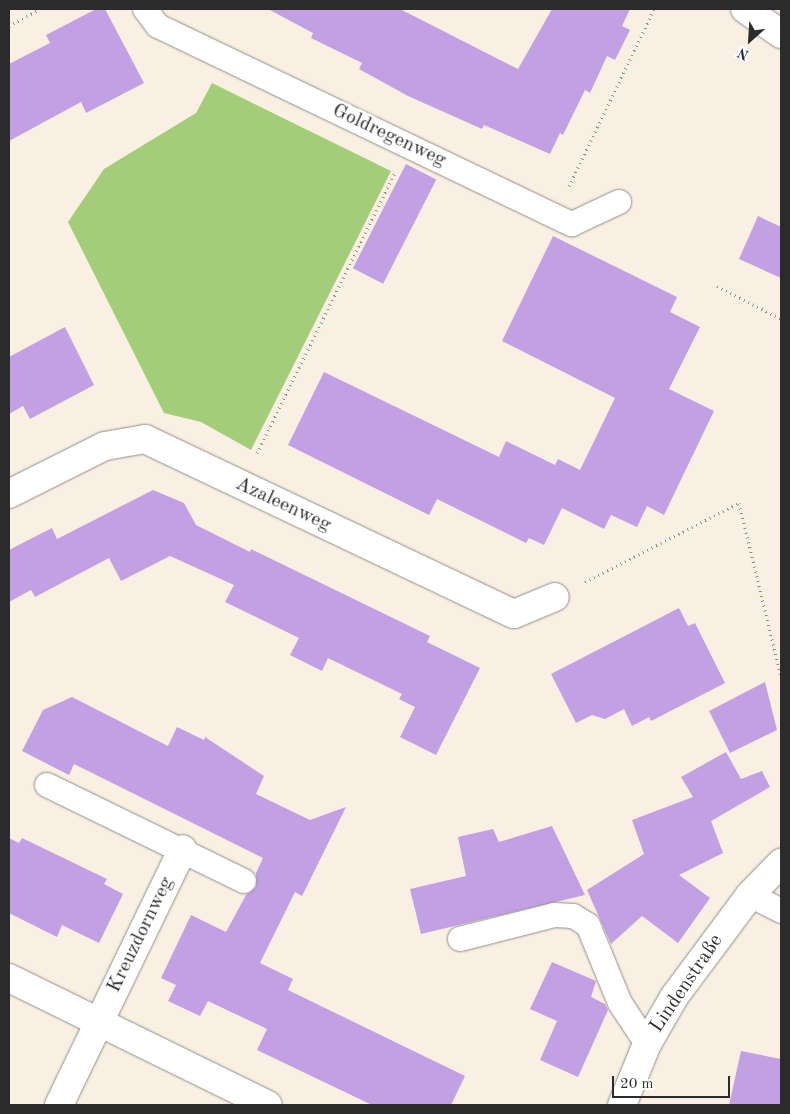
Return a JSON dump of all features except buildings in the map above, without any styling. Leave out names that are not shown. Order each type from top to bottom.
[{"type":"street","points":[[745,9],[781,34]]},
{"type":"street","name":"Azaleenweg","points":[[9,494],[105,446],[145,440],[514,614],[555,597]]},
{"type":"street","name":"Kreuzdornweg","points":[[59,1105],[183,850]]},
{"type":"street","name":"Lindenstraße","points":[[622,1105],[647,1044],[674,997],[750,895],[781,863]]},
{"type":"street","points":[[9,978],[100,1021],[256,1103]]},
{"type":"lane","name":"Goldregenweg","points":[[157,15],[408,145],[572,224],[619,202]]},
{"type":"lane","points":[[47,785],[244,881]]},
{"type":"lane","points":[[750,895],[781,911]]},
{"type":"lane","points":[[460,939],[554,916],[573,916],[588,925],[620,1003],[647,1044]]},
{"type":"path","points":[[9,26],[40,9]]},
{"type":"path","points":[[555,216],[654,9]]},
{"type":"path","points":[[241,485],[408,145]]},
{"type":"path","points":[[717,286],[781,319]]},
{"type":"path","points":[[555,597],[739,503],[781,676]]},
{"type":"green space","points":[[212,83],[391,171],[251,450],[201,422],[164,413],[68,222],[104,169],[196,113]]}]
